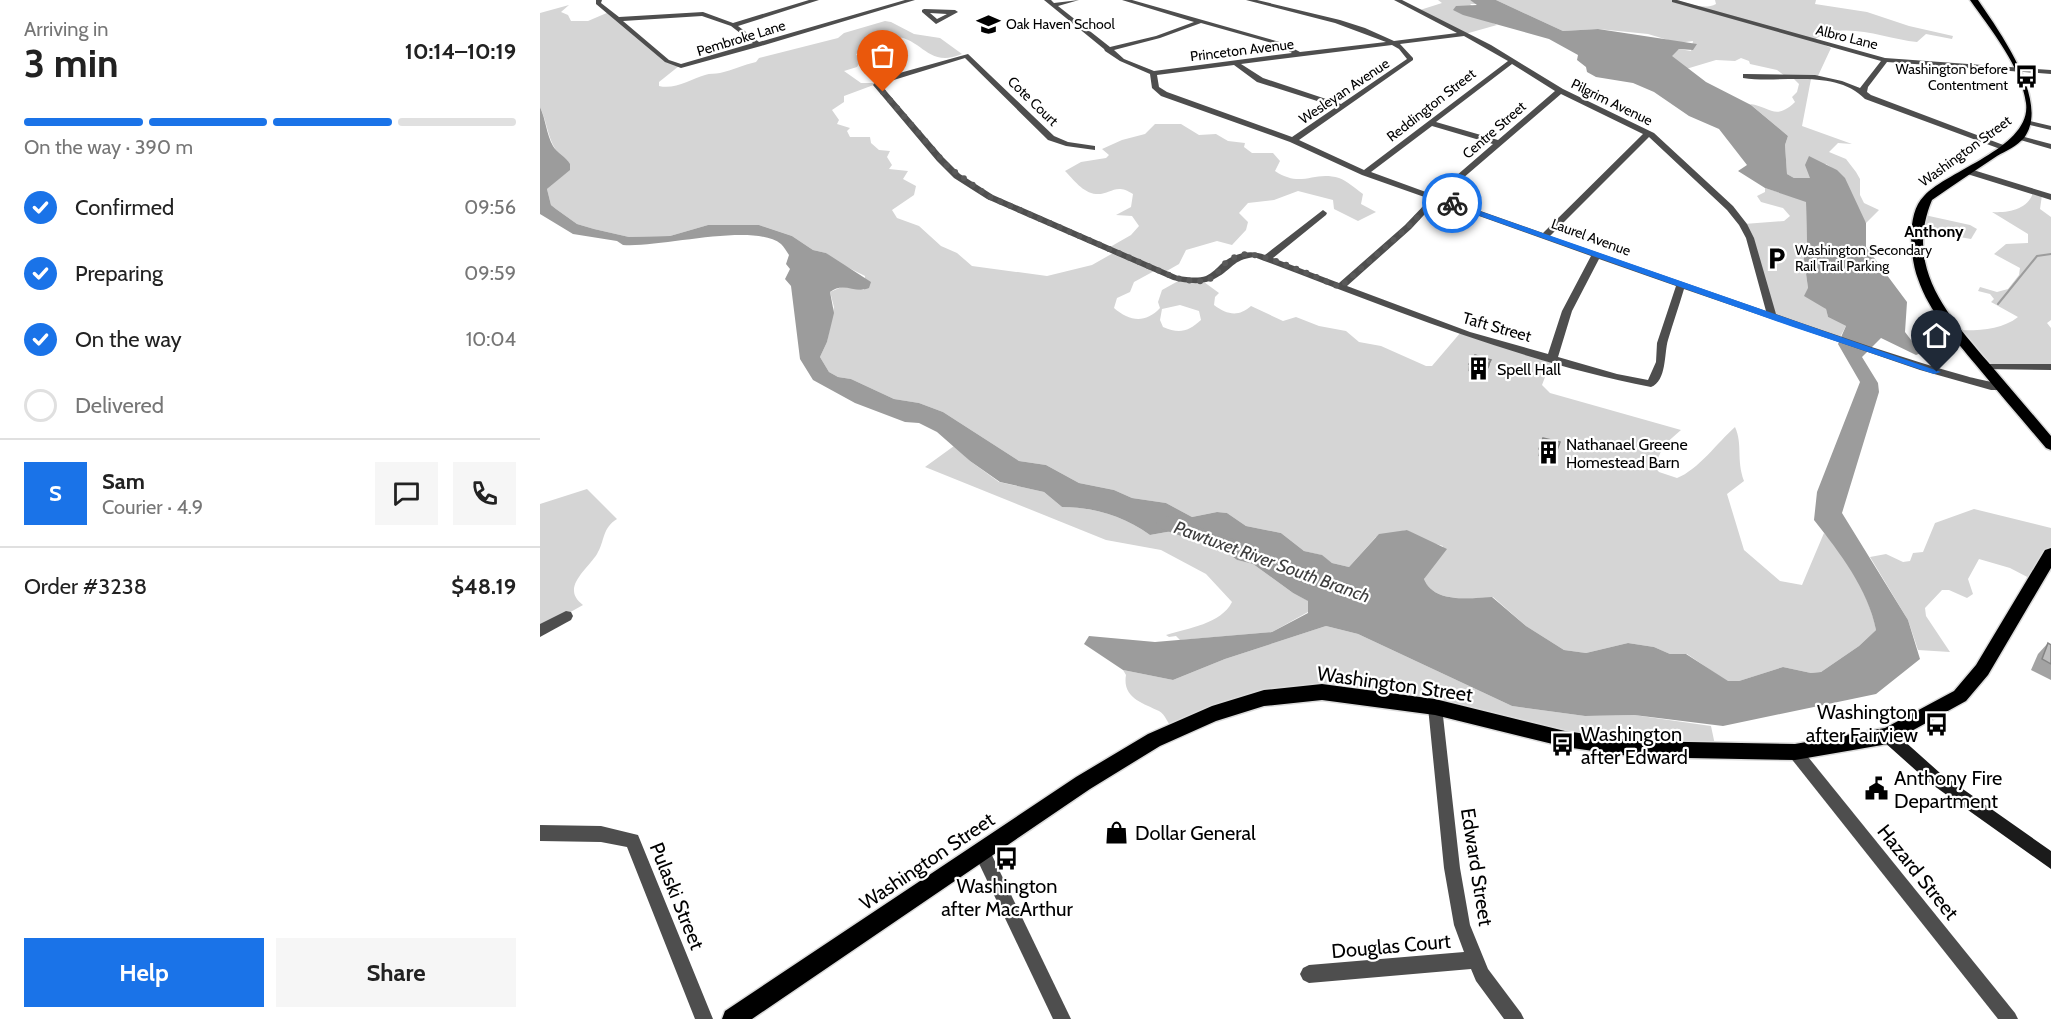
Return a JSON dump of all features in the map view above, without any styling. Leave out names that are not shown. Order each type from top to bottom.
[{"type":"main road","name":"Washington Street","points":[[1974,0],[2018,68],[2032,115],[2020,136],[1927,198],[1918,214],[1916,234],[1925,285],[1931,302],[2051,445]]},
{"type":"main road","name":"Washington Street","points":[[733,1019],[982,853],[1048,806],[1154,740],[1222,711],[1264,698],[1322,692],[1435,707],[1565,739],[1636,750],[1795,752],[1888,736],[1960,696],[1982,670],[2051,554]]},
{"type":"main road","points":[[1888,736],[1935,778],[2051,861]]},
{"type":"street","name":"Pembroke Lane","points":[[599,0],[598,3],[667,61],[681,66],[906,1]]},
{"type":"street","points":[[733,24],[816,0]]},
{"type":"street","name":"Princeton Avenue","points":[[1047,0],[1107,50],[1122,60],[1153,73],[1463,34]]},
{"type":"street","points":[[1053,5],[1076,0]]},
{"type":"street","points":[[1125,0],[1281,44],[1299,55]]},
{"type":"street","name":"Wesleyan Avenue","points":[[1249,0],[1379,33],[1408,52],[1411,59],[1293,140]]},
{"type":"street","name":"Pilgrim Avenue","points":[[1397,0],[1513,60],[1560,91],[1648,134],[1667,148],[1743,224],[1750,238],[1772,316]]},
{"type":"street","points":[[906,1],[924,11]]},
{"type":"street","name":"Albro Lane","points":[[1674,1],[1885,60],[2051,72]]},
{"type":"street","points":[[618,19],[703,14],[733,24],[759,45]]},
{"type":"street","points":[[1107,50],[1168,34],[1199,22]]},
{"type":"street","name":"Cote Court","points":[[1092,148],[1066,144],[1052,138],[966,55],[877,85],[957,176],[990,197],[1176,278],[1196,283],[1208,281],[1229,261],[1240,255]]},
{"type":"street","name":"Reddington Street","points":[[1365,173],[1513,60]]},
{"type":"street","points":[[1863,92],[1871,75],[1885,60]]},
{"type":"street","points":[[1236,64],[1260,80],[1341,106]]},
{"type":"street","name":"Laurel Avenue","points":[[1153,73],[1156,88],[1164,94],[1293,140],[1365,173],[1886,355],[1961,379],[1991,387],[2004,387]]},
{"type":"street","points":[[1746,76],[1762,78],[1798,76],[1842,82],[1878,101],[2004,148]]},
{"type":"street","name":"Centre Street","points":[[1340,287],[1408,227],[1436,197],[1560,91]]},
{"type":"street","points":[[2029,122],[2051,128]]},
{"type":"street","points":[[1430,123],[1498,143]]},
{"type":"street","points":[[1545,236],[1648,134]]},
{"type":"street","points":[[2020,136],[2051,147]]},
{"type":"street","points":[[1968,171],[2051,197]]},
{"type":"street","points":[[1267,258],[1323,213]]},
{"type":"street","name":"Taft Street","points":[[1240,255],[1255,254],[1267,258],[1466,334],[1651,384],[1661,362],[1662,343],[1681,285]]},
{"type":"street","points":[[1552,358],[1567,311],[1596,255]]},
{"type":"street","points":[[1987,367],[2051,367]]},
{"type":"street","points":[[540,632],[566,616]]},
{"type":"street","name":"Edward Street","points":[[1435,707],[1462,926],[1482,975],[1515,1019]]},
{"type":"street","name":"Hazard Street","points":[[1795,752],[2009,1019]]},
{"type":"street","name":"Pulaski Street","points":[[540,833],[601,834],[632,840],[704,1019]]},
{"type":"street","points":[[982,853],[1062,1019]]},
{"type":"street","name":"Douglas Court","points":[[1309,974],[1475,960]]},
{"type":"shaded area","points":[[1438,0],[1470,0],[1477,4],[1470,4],[1497,25],[1465,34],[1420,10],[1442,3]]},
{"type":"shaded area","points":[[1496,0],[1677,0],[1697,6],[1712,6],[1716,4],[1715,0],[1816,0],[1815,4],[1867,12],[1909,26],[1953,36],[1952,39],[1926,34],[1917,42],[1864,32],[1838,31],[1814,40],[1831,48],[1817,78],[1811,79],[1802,126],[1852,144],[1838,143],[1829,152],[1846,159],[1860,179],[1860,195],[1864,203],[1879,210],[1866,223],[1845,183],[1834,169],[1826,164],[1810,178],[1794,178],[1787,174],[1785,145],[1788,136],[1750,104],[1778,112],[1788,108],[1795,102],[1792,97],[1797,92],[1799,84],[1792,77],[1785,76],[1777,70],[1750,64],[1749,61],[1741,58],[1735,61],[1716,60],[1686,69],[1671,56],[1679,49],[1691,51],[1693,41],[1678,43],[1648,34],[1598,29],[1563,31]]},
{"type":"shaded area","points":[[569,5],[561,12],[568,15],[571,21],[588,21],[609,12],[666,61],[679,66],[659,82],[659,86],[665,87],[756,62],[759,58],[838,38],[844,33],[885,21],[914,34],[940,38],[962,54],[949,58],[938,57],[904,38],[893,36],[878,38],[883,44],[856,54],[860,62],[857,67],[844,71],[861,83],[879,83],[844,96],[844,102],[832,110],[839,120],[837,124],[850,128],[847,131],[850,137],[870,137],[871,143],[879,150],[890,151],[887,157],[892,165],[889,169],[908,171],[903,179],[916,186],[914,195],[892,210],[897,218],[919,226],[941,246],[957,253],[972,266],[1047,276],[1092,265],[1115,252],[1110,247],[1131,235],[1139,226],[1132,216],[1116,215],[1131,207],[1133,194],[1122,189],[1101,194],[1091,193],[1065,171],[1081,162],[1106,158],[1109,155],[1102,149],[1122,140],[1145,134],[1155,124],[1181,124],[1199,135],[1216,134],[1228,141],[1245,143],[1244,147],[1252,153],[1273,153],[1280,161],[1275,171],[1293,179],[1330,176],[1342,179],[1363,194],[1361,204],[1376,212],[1358,221],[1334,209],[1333,200],[1298,191],[1274,200],[1248,203],[1239,213],[1248,222],[1246,230],[1232,245],[1217,241],[1186,250],[1179,264],[1165,272],[1156,270],[1134,282],[1130,292],[1117,298],[1114,308],[1131,318],[1149,317],[1160,308],[1158,302],[1162,290],[1180,280],[1204,282],[1219,293],[1215,297],[1214,305],[1224,311],[1237,313],[1251,306],[1283,321],[1296,317],[1319,326],[1346,331],[1359,342],[1381,346],[1426,366],[1432,366],[1461,332],[1552,359],[1542,385],[1550,393],[1681,430],[1664,445],[1658,458],[1652,464],[1659,472],[1677,478],[1693,469],[1735,427],[1739,440],[1740,466],[1744,481],[1727,494],[1744,550],[1780,581],[1802,585],[1824,533],[1841,554],[1863,591],[1876,630],[1859,646],[1821,672],[1811,673],[1783,667],[1739,681],[1728,682],[1687,654],[1670,654],[1654,647],[1628,643],[1586,653],[1564,650],[1526,626],[1493,597],[1454,598],[1444,596],[1429,587],[1424,579],[1443,546],[1425,541],[1407,530],[1376,537],[1349,567],[1332,563],[1321,555],[1304,551],[1281,533],[1246,526],[1227,513],[1217,512],[1192,517],[1166,503],[1132,498],[1114,490],[1079,483],[1046,465],[1019,461],[943,412],[919,403],[894,399],[851,379],[838,377],[829,372],[820,357],[827,342],[834,307],[830,292],[844,286],[864,290],[865,276],[835,261],[826,253],[813,250],[792,236],[759,225],[708,225],[670,236],[629,237],[577,224],[551,205],[547,189],[569,170],[553,145],[540,107],[540,13]],"holes":[[[1180,305],[1199,311],[1201,320],[1183,331],[1163,327],[1160,320],[1162,309]]]},
{"type":"shaded area","points":[[1765,188],[1806,201],[1807,243],[1803,252],[1808,288],[1826,309],[1828,317],[1846,326],[1839,339],[1774,317],[1744,224],[1784,221],[1790,216],[1783,208],[1761,202],[1757,196],[1765,192]]},
{"type":"shaded area","points":[[2033,193],[2042,195],[2040,209],[2051,217],[2051,320],[2047,323],[2051,328],[2051,367],[1991,368],[1956,330],[1997,327],[2018,317],[1991,302],[1994,299],[1990,294],[1978,291],[1980,287],[1997,292],[2008,289],[2019,275],[2020,268],[1994,254],[2006,244],[2028,243],[2028,234],[1992,212],[2004,212],[2022,207]]},
{"type":"shaded area","points":[[1920,214],[1970,225],[1977,229],[1971,239],[1919,230]]},
{"type":"shaded area","points":[[954,446],[999,482],[1044,492],[1062,507],[1108,514],[1150,535],[1178,530],[1202,534],[1237,560],[1253,564],[1293,593],[1309,601],[1308,612],[1272,632],[1180,640],[1176,636],[1169,637],[1166,635],[1212,620],[1227,609],[1232,602],[1206,574],[1161,550],[1106,540],[925,467]]},
{"type":"shaded area","points":[[587,489],[617,519],[609,526],[600,549],[575,586],[574,592],[583,605],[540,629],[540,504]]},
{"type":"shaded area","points":[[1974,509],[2051,528],[2051,557],[2035,581],[2010,568],[1979,559],[1968,579],[1973,594],[1967,598],[1949,590],[1942,590],[1925,608],[1926,616],[1950,652],[1918,650],[1908,620],[1870,557],[1886,554],[1903,562],[1910,561],[1913,553],[1923,552],[1935,523]]},
{"type":"shaded area","points":[[1326,626],[1358,634],[1512,706],[1585,716],[1634,715],[1711,726],[1715,745],[1652,751],[1437,709],[1295,695],[1173,731],[1161,712],[1135,699],[1127,689],[1126,675],[1123,670],[1173,680],[1225,659]]},
{"type":"water","points":[[1470,0],[1496,0],[1563,31],[1598,29],[1697,44],[1693,50],[1679,49],[1672,56],[1706,82],[1751,105],[1788,136],[1785,145],[1787,174],[1794,178],[1810,178],[1805,165],[1809,156],[1837,170],[1845,178],[1866,223],[1866,247],[1907,302],[1905,332],[1921,353],[1916,355],[1881,338],[1862,357],[1878,383],[1879,392],[1842,513],[1908,620],[1920,659],[1876,694],[1723,726],[1634,715],[1585,716],[1512,706],[1358,634],[1326,626],[1225,659],[1173,680],[1123,670],[1084,644],[1089,636],[1155,642],[1272,632],[1308,613],[1308,601],[1253,564],[1237,560],[1202,534],[1178,530],[1150,535],[1108,514],[1062,507],[1044,492],[1000,482],[970,461],[937,432],[919,423],[905,422],[855,403],[813,380],[800,359],[791,286],[785,279],[790,269],[786,264],[789,255],[781,244],[768,238],[729,235],[623,245],[617,241],[573,234],[540,214],[540,107],[553,146],[570,164],[570,170],[547,189],[551,205],[556,209],[577,224],[629,237],[670,236],[708,225],[759,225],[792,236],[813,250],[826,253],[871,282],[869,288],[859,290],[845,287],[830,292],[834,313],[827,342],[820,357],[829,372],[838,377],[851,379],[894,399],[919,403],[943,412],[1019,461],[1046,465],[1079,483],[1114,490],[1132,498],[1166,503],[1192,517],[1217,512],[1227,513],[1246,526],[1281,533],[1304,551],[1322,555],[1332,563],[1349,567],[1379,534],[1407,530],[1447,549],[1424,579],[1429,587],[1444,596],[1454,598],[1492,597],[1526,626],[1564,650],[1586,653],[1628,643],[1654,647],[1670,654],[1686,654],[1728,681],[1739,681],[1783,667],[1811,673],[1821,672],[1859,646],[1876,630],[1860,586],[1843,558],[1814,520],[1817,492],[1860,382],[1838,344],[1846,326],[1828,317],[1826,309],[1804,296],[1808,288],[1803,252],[1807,243],[1806,202],[1765,188],[1738,171],[1747,165],[1719,129],[1689,116],[1654,92],[1633,83],[1596,77],[1587,72],[1586,67],[1577,60],[1578,55],[1549,39],[1463,15],[1453,10],[1456,6],[1477,5]]},
{"type":"building","points":[[1475,355],[1491,360],[1485,369],[1469,364]]},
{"type":"building","points":[[1543,438],[1560,442],[1556,453],[1539,449]]},
{"type":"building","points":[[2048,643],[2051,645],[2051,664],[2042,659]]},
{"type":"waterway","points":[[1998,304],[2037,256],[2051,254]]},
{"type":"waterway","name":"Pawtuxet River South Branch","points":[[1166,523],[1229,545]]},
{"type":"way so far","points":[[883,92],[957,176],[990,197],[1176,278],[1196,283],[1208,281],[1229,261],[1240,255],[1255,254],[1340,287],[1408,227],[1436,197],[1452,203]]},
{"type":"place","name":"Oak Haven School","points":[[988,24]]},
{"type":"place","name":"Washington before Contentment","points":[[2026,77]]},
{"type":"place","name":"Washington Secondary Rail Trail Parking","points":[[1777,258]]},
{"type":"place","name":"Spell Hall","points":[[1479,369]]},
{"type":"place","name":"Nathanael Greene Homestead Barn","points":[[1548,453]]},
{"type":"place","name":"Washington after Fairview","points":[[1936,724]]},
{"type":"place","name":"Washington after Edward","points":[[1563,745]]},
{"type":"place","name":"Anthony Fire Department","points":[[1876,789]]},
{"type":"place","name":"Dollar General","points":[[1117,833]]},
{"type":"place","name":"Washington after MacArthur","points":[[1007,858]]},
{"type":"district","name":"Anthony","points":[[1934,231]]},
{"type":"route","points":[[1452,203],[1681,285],[1937,372]]}]
